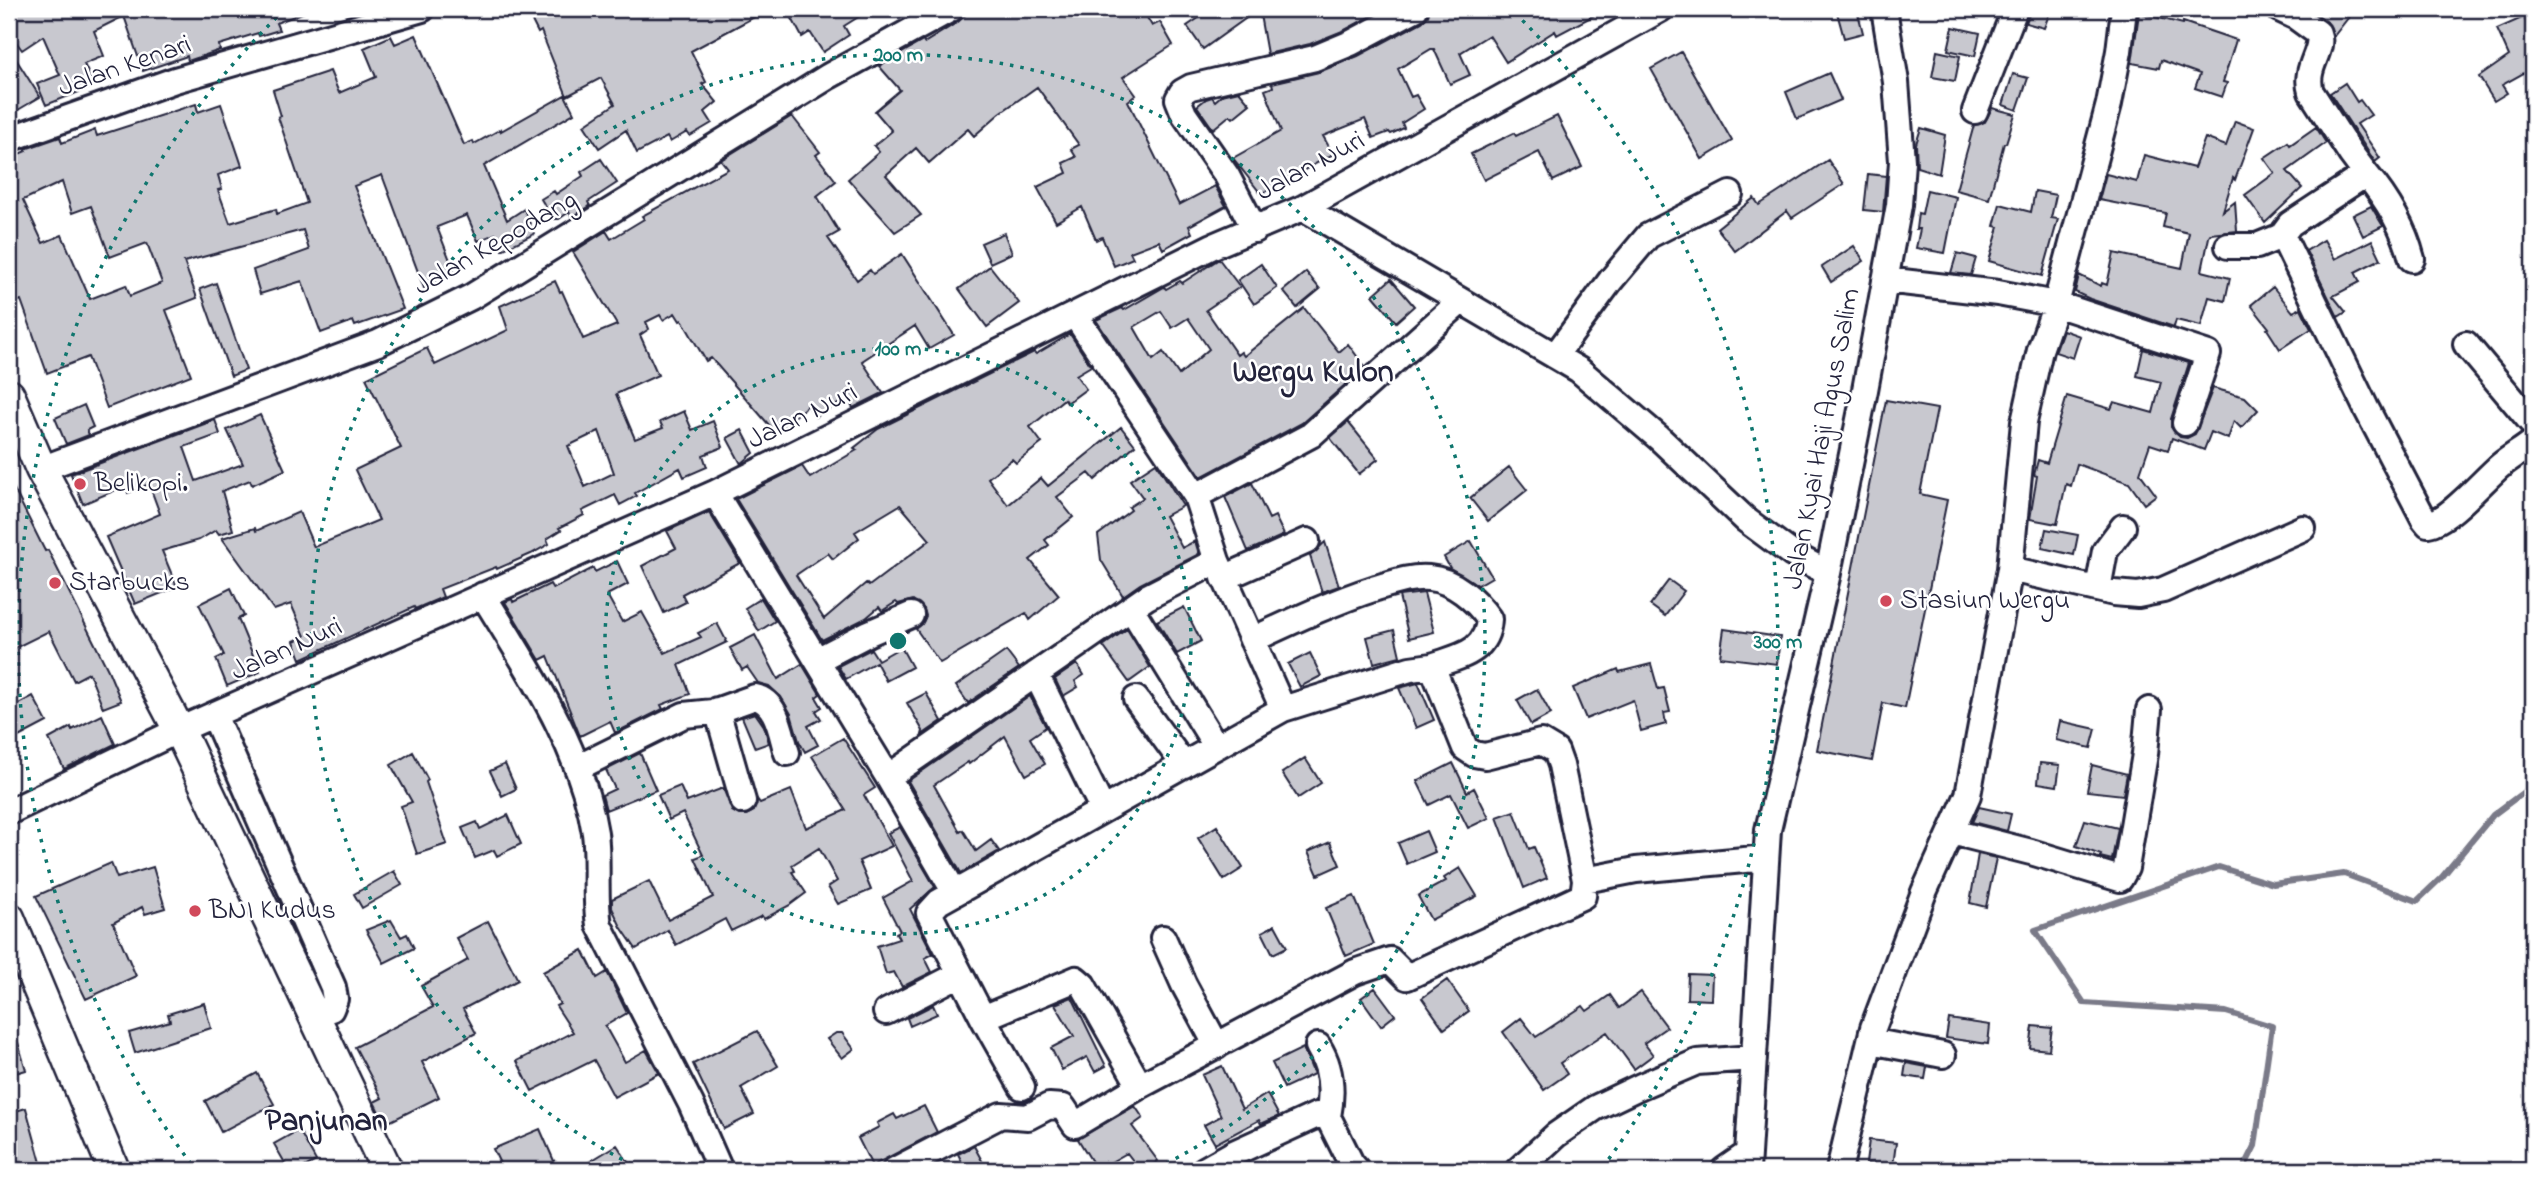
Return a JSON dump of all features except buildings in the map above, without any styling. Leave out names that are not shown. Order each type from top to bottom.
[{"type":"main road","points":[[9,395],[41,469],[179,730],[387,1170]]},
{"type":"main road","points":[[9,918],[114,1170]]},
{"type":"street","name":"Jalan Kenari","points":[[9,139],[174,80],[422,9]]},
{"type":"street","name":"Jalan Kepodang","points":[[41,469],[378,342],[471,297],[829,76],[951,9]]},
{"type":"street","points":[[1255,230],[1227,176],[1184,114],[1178,99],[1182,92],[1202,84],[1315,58],[1352,43],[1415,9]]},
{"type":"street","name":"Jalan Nuri","points":[[9,812],[179,730],[715,493],[1213,246],[1303,208],[1661,9]]},
{"type":"street","name":"Jalan Kyai Haji Agus Salim","points":[[1747,1162],[1768,830],[1828,573],[1899,205],[1902,161],[1896,82],[1884,9]]},
{"type":"street","points":[[1975,111],[2015,9]]},
{"type":"street","points":[[1839,1170],[1870,1041],[1924,892],[1968,795],[2010,569],[2024,422],[2040,350],[2056,304],[2109,104],[2124,9]]},
{"type":"street","points":[[2279,9],[2318,33],[2321,39],[2309,71],[2308,83],[2311,92],[2351,154],[2386,199],[2412,259]]},
{"type":"street","points":[[2228,246],[2257,246],[2284,235],[2290,224],[2367,174]]},
{"type":"street","points":[[1555,356],[1611,280],[1648,236],[1730,194]]},
{"type":"street","points":[[1303,208],[1555,356],[1601,387],[1746,520],[1792,554],[1828,573]]},
{"type":"street","points":[[2284,235],[2366,408],[2428,524],[2446,517],[2502,464],[2533,442]]},
{"type":"street","points":[[1885,280],[1998,293],[2056,304],[2208,354],[2185,423]]},
{"type":"street","points":[[1196,496],[1311,435],[1461,301]]},
{"type":"street","points":[[1075,315],[1196,496],[1221,569],[1283,709]]},
{"type":"street","points":[[2466,344],[2533,424]]},
{"type":"street","points":[[715,493],[888,777],[955,893]]},
{"type":"street","points":[[2098,589],[2105,551],[2123,527]]},
{"type":"street","points":[[2010,569],[2138,595],[2163,590],[2303,528]]},
{"type":"street","points":[[888,777],[1167,586],[1307,541]]},
{"type":"street","points":[[1022,1087],[929,914],[939,902],[1283,709],[1410,669],[1432,666],[1474,649],[1483,642],[1488,633],[1489,619],[1482,609],[1460,590],[1446,582],[1430,578],[1399,581],[1337,601],[1252,640]]},
{"type":"street","points":[[483,596],[543,694],[577,768],[595,834],[595,901],[599,925],[691,1104],[720,1170]]},
{"type":"street","points":[[1132,608],[1216,746]]},
{"type":"street","points":[[817,660],[911,615]]},
{"type":"street","points":[[895,1170],[1001,1115],[1028,1117],[1049,1106],[1063,1107],[1075,1125],[1140,1086],[1355,972],[1390,960],[1406,977],[1583,895],[1585,880],[1562,765],[1556,751],[1541,742],[1485,756],[1474,754],[1465,747],[1432,666]]},
{"type":"street","points":[[1037,674],[1103,810]]},
{"type":"street","points":[[577,768],[684,715],[717,710],[755,697],[761,698],[772,709],[786,754]]},
{"type":"street","points":[[1136,699],[1184,765]]},
{"type":"street","points":[[717,710],[743,801]]},
{"type":"street","points":[[1952,832],[2120,879],[2126,868],[2145,754],[2149,710]]},
{"type":"street","points":[[214,715],[333,987],[335,999],[331,1009],[314,1014]]},
{"type":"street","points":[[1585,880],[1636,870],[1766,858]]},
{"type":"street","points":[[1163,938],[1184,985],[1217,1046]]},
{"type":"street","points":[[886,1012],[960,974]]},
{"type":"street","points":[[983,1018],[1076,979],[1083,985],[1140,1086]]},
{"type":"street","points":[[1870,1041],[1943,1055]]},
{"type":"street","points":[[1318,1046],[1324,1055],[1331,1079],[1328,1117],[1357,1170]]},
{"type":"street","points":[[1518,1170],[1556,1135],[1595,1108],[1697,1062],[1754,1058]]},
{"type":"street","points":[[1204,1170],[1234,1153],[1317,1115],[1328,1117]]},
{"type":"street","points":[[1724,1170],[1747,1162]]},
{"type":"waterway","points":[[2243,1170],[2255,1146],[2272,1026],[2226,1012],[2084,1003],[2035,930],[2219,867],[2273,884],[2344,874],[2417,901],[2442,877],[2493,815],[2533,785]]},
{"type":"place","name":"Belikopi.","points":[[80,484]]},
{"type":"place","name":"Starbucks","points":[[55,583]]},
{"type":"place","name":"Stasiun Wergu","points":[[1886,601]]},
{"type":"place","name":"BNI Kudus","points":[[195,911]]},
{"type":"district","name":"Wergu Kulon","points":[[1313,373]]},
{"type":"district","name":"Panjunan","points":[[326,1122]]}]
